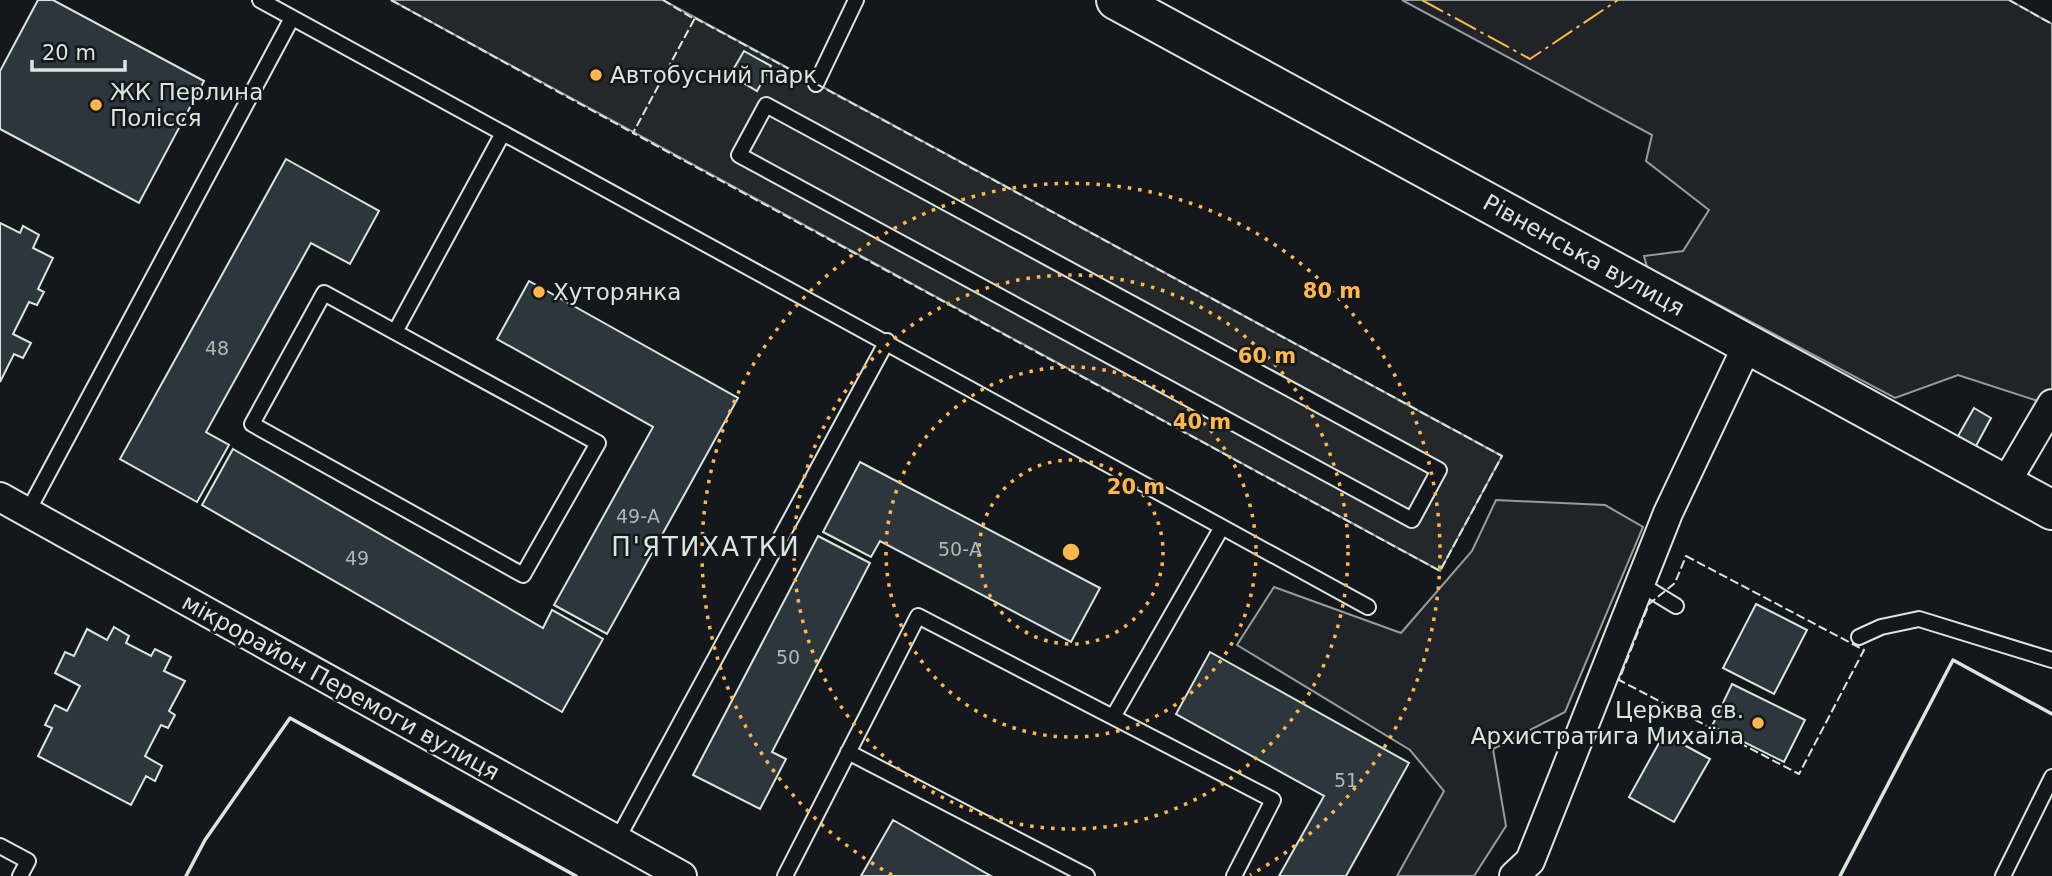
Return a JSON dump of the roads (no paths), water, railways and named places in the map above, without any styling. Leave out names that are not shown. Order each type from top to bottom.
[{"type":"main road","name":"Рівненська вулиця","points":[[1116,0],[2052,509]]},
{"type":"street","points":[[1514,876],[1530,862],[1668,513],[1748,344]]},
{"type":"street","points":[[2006,484],[2052,404]]},
{"type":"street","name":"мікрорайон Перемоги вулиця","points":[[0,497],[682,876]]},
{"type":"lane","points":[[260,0],[887,341],[1368,607]]},
{"type":"lane","points":[[816,84],[856,0]]},
{"type":"lane","points":[[27,513],[292,18]]},
{"type":"lane","points":[[766,105],[1439,470],[1412,520],[739,155],[766,105]]},
{"type":"lane","points":[[395,332],[503,133]]},
{"type":"lane","points":[[324,293],[395,332],[598,443],[523,575],[253,424],[324,293]]},
{"type":"lane","points":[[617,840],[887,341]]},
{"type":"lane","points":[[1113,717],[1222,527]]},
{"type":"lane","points":[[1640,584],[1676,606]]},
{"type":"lane","points":[[785,876],[918,616],[1273,800],[1234,876]]},
{"type":"lane","points":[[1858,637],[1881,627],[1919,619],[2052,660]]},
{"type":"lane","points":[[848,752],[1087,876]]},
{"type":"lane","points":[[2003,876],[2052,777]]},
{"type":"lane","points":[[0,846],[27,862],[20,876]]},
{"type":"place","name":"Автобусний парк","points":[[596,75]]},
{"type":"place","name":"ЖК Перлина Полісся","points":[[96,105]]},
{"type":"place","name":"Хуторянка","points":[[539,292]]},
{"type":"place","name":"Церква св. Архистратига Михаїла","points":[[1758,723]]},
{"type":"district","name":"П'ЯТИХАТКИ","points":[[706,547]]}]
